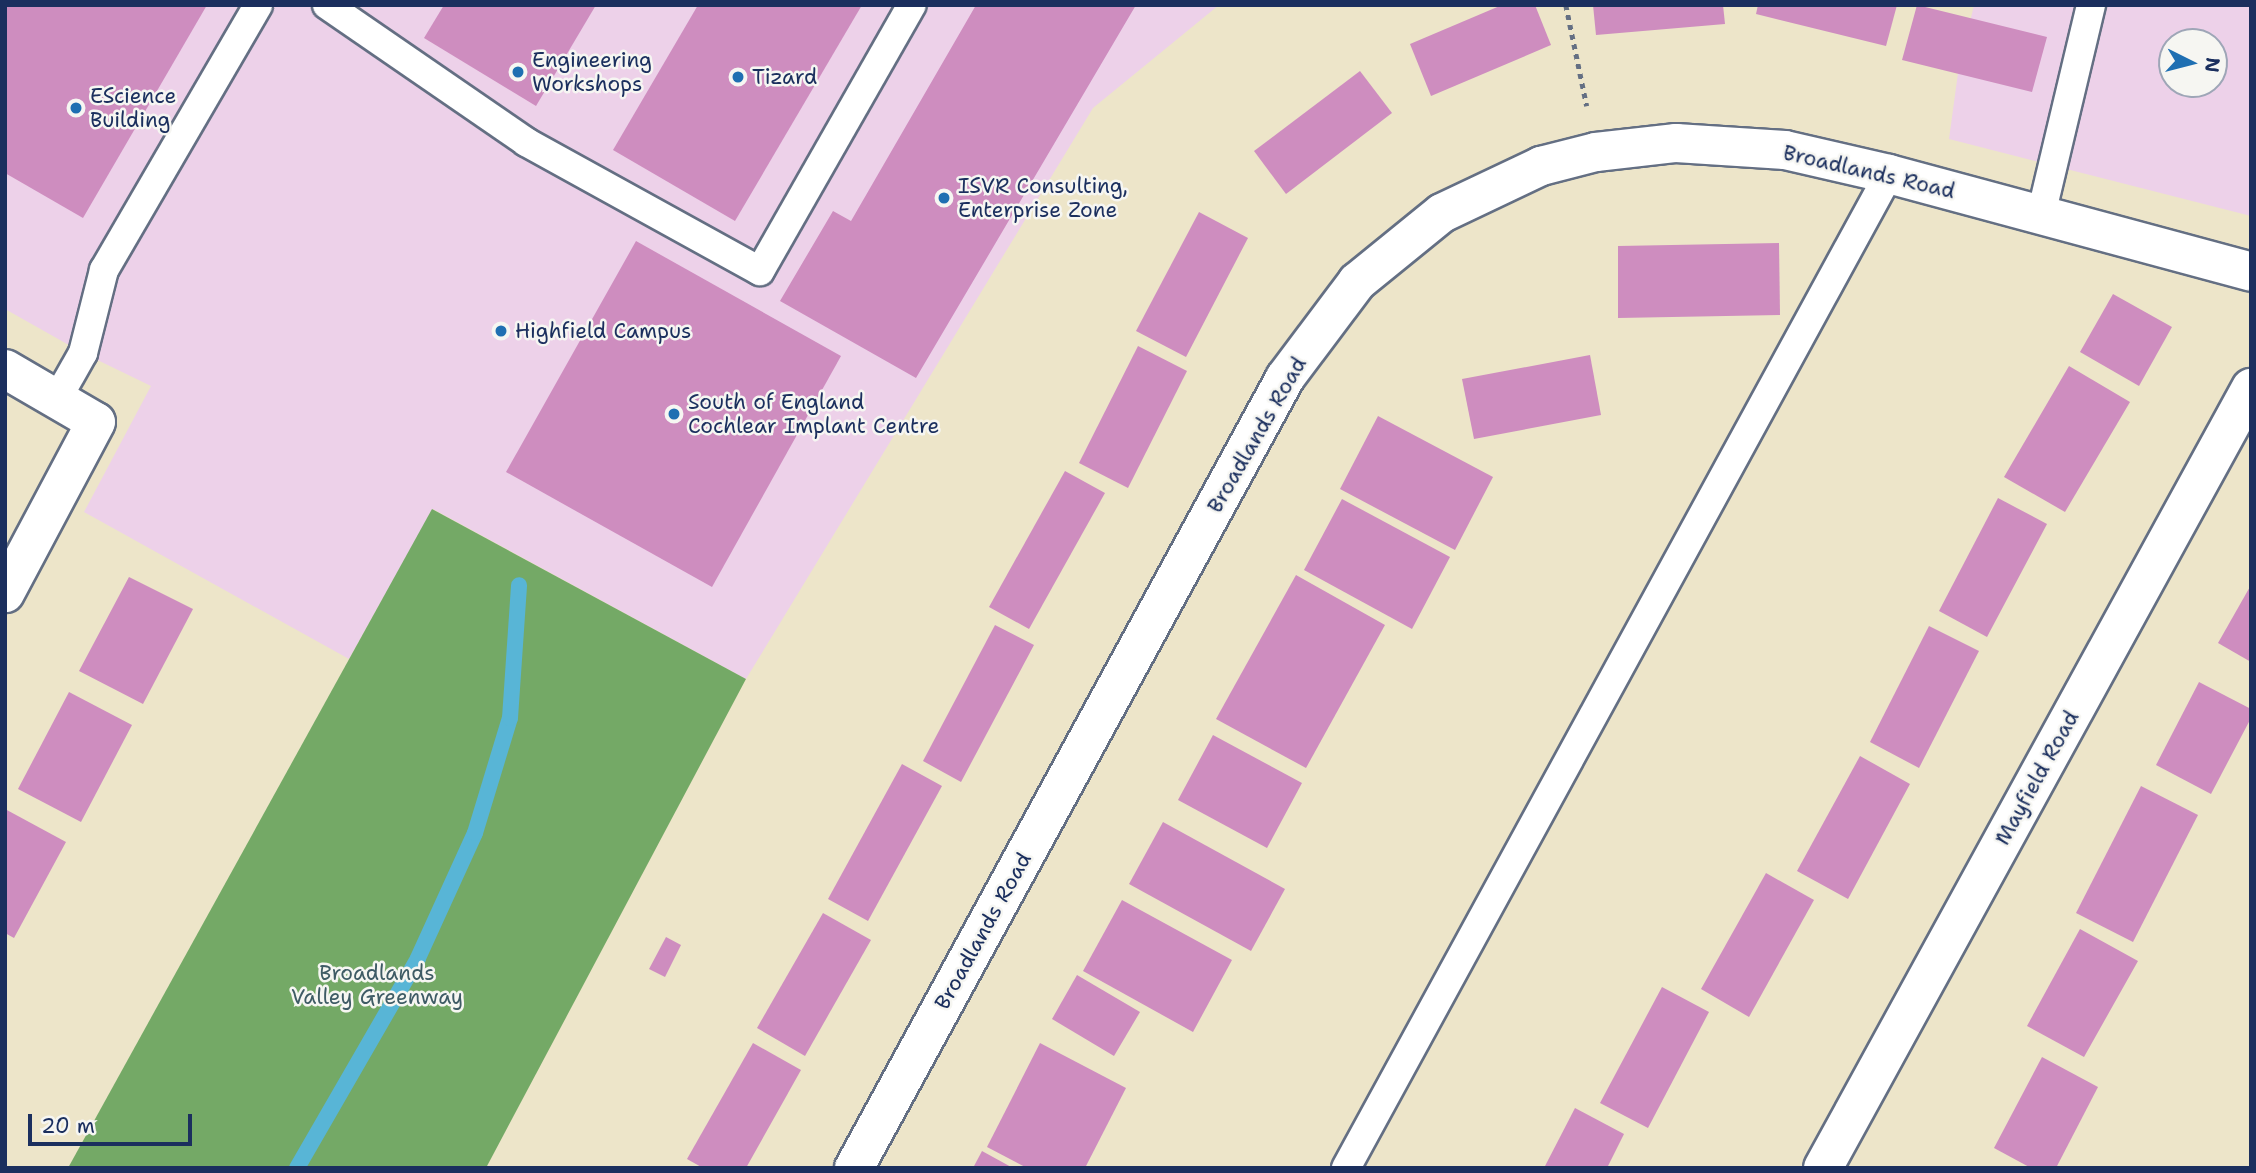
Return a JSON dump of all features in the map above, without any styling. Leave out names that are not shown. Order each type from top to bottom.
[{"type":"street","name":"Broadlands Road","points":[[854,1168],[1285,378],[1357,282],[1441,214],[1541,166],[1596,152],[1675,143],[1785,150],[1889,174],[2251,272]]},
{"type":"street","points":[[5,369],[96,422],[5,593]]},
{"type":"street","name":"Mayfield Road","points":[[1823,1168],[2251,388]]},
{"type":"lane","points":[[57,399],[83,353],[104,270],[258,5]]},
{"type":"lane","points":[[327,5],[526,142],[760,271],[912,5]]},
{"type":"lane","points":[[2041,215],[2091,5]]},
{"type":"lane","points":[[1346,1168],[1889,174]]},
{"type":"path","points":[[1566,5],[1596,152]]},
{"type":"shaded area","name":"Highfield Campus","points":[[5,5],[1219,5],[1093,108],[746,679],[433,509],[349,659],[84,512],[151,386],[83,353],[5,309]]},
{"type":"shaded area","points":[[1974,5],[2251,5],[2251,216],[1949,139],[1958,73]]},
{"type":"green space","name":"Broadlands Valley Greenway","points":[[432,509],[746,679],[486,1168],[68,1168]]},
{"type":"building","name":"EScience Building","points":[[5,5],[207,5],[83,218],[5,173]]},
{"type":"building","name":"Engineering Workshops","points":[[444,5],[596,5],[536,106],[424,38]]},
{"type":"building","name":"Tizard","points":[[698,5],[862,5],[735,221],[613,150]]},
{"type":"building","name":"ISVR Consulting, Enterprise Zone","points":[[976,5],[1136,5],[916,378],[780,301],[833,211],[851,221]]},
{"type":"building","points":[[1502,5],[1535,5],[1551,45],[1431,96],[1410,44]]},
{"type":"building","points":[[1593,5],[1723,5],[1725,24],[1596,35]]},
{"type":"building","points":[[1758,5],[1897,5],[1886,46],[1756,14]]},
{"type":"building","points":[[1917,5],[2047,37],[2032,92],[1902,60]]},
{"type":"building","points":[[1360,71],[1392,113],[1286,194],[1254,151]]},
{"type":"building","points":[[1199,212],[1248,238],[1186,357],[1136,331]]},
{"type":"building","name":"South of England Cochlear Implant Centre","points":[[636,241],[841,356],[712,587],[506,472]]},
{"type":"building","points":[[1779,243],[1780,315],[1618,318],[1618,246]]},
{"type":"building","points":[[2113,294],[2172,327],[2139,386],[2080,352]]},
{"type":"building","points":[[1138,346],[1187,371],[1128,488],[1079,463]]},
{"type":"building","points":[[1590,355],[1601,415],[1474,439],[1462,379]]},
{"type":"building","points":[[2069,366],[2130,402],[2065,512],[2004,477]]},
{"type":"building","points":[[1378,416],[1493,477],[1455,550],[1340,489]]},
{"type":"building","points":[[1065,471],[1105,493],[1029,629],[989,607]]},
{"type":"building","points":[[1998,498],[2047,524],[1987,637],[1939,611]]},
{"type":"building","points":[[1342,499],[1450,557],[1412,629],[1304,570]]},
{"type":"building","points":[[1296,575],[1385,625],[1306,768],[1216,719]]},
{"type":"building","points":[[129,577],[193,609],[143,704],[79,671]]},
{"type":"building","points":[[2251,585],[2251,662],[2218,643]]},
{"type":"building","points":[[995,625],[1034,645],[961,782],[923,761]]},
{"type":"building","points":[[1929,626],[1979,651],[1919,768],[1870,742]]},
{"type":"building","points":[[2199,682],[2251,709],[2251,718],[2211,794],[2156,765]]},
{"type":"building","points":[[69,692],[132,725],[81,822],[18,789]]},
{"type":"building","points":[[1213,735],[1302,783],[1267,848],[1178,800]]},
{"type":"building","points":[[1860,756],[1910,784],[1848,899],[1797,871]]},
{"type":"building","points":[[902,764],[942,786],[868,921],[828,899]]},
{"type":"building","points":[[2141,786],[2198,815],[2133,942],[2076,913]]},
{"type":"building","points":[[5,809],[66,842],[14,938],[5,933]]},
{"type":"building","points":[[1163,822],[1285,889],[1251,951],[1129,884]]},
{"type":"building","points":[[1766,873],[1814,900],[1749,1017],[1701,989]]},
{"type":"building","points":[[1122,900],[1232,960],[1193,1032],[1083,971]]},
{"type":"building","points":[[823,913],[871,940],[805,1056],[757,1028]]},
{"type":"building","points":[[2080,929],[2138,961],[2084,1057],[2027,1026]]},
{"type":"building","points":[[666,937],[681,945],[665,977],[649,969]]},
{"type":"building","points":[[1077,975],[1140,1012],[1114,1056],[1052,1019]]},
{"type":"building","points":[[1662,987],[1709,1012],[1648,1128],[1600,1103]]},
{"type":"building","points":[[753,1043],[801,1070],[746,1168],[703,1168],[687,1159]]},
{"type":"building","points":[[1040,1043],[1126,1088],[1085,1168],[1027,1168],[987,1147]]},
{"type":"building","points":[[2042,1057],[2098,1087],[2056,1168],[2031,1168],[1994,1148]]},
{"type":"building","points":[[1575,1108],[1624,1134],[1607,1168],[1544,1168]]},
{"type":"building","points":[[982,1151],[1013,1168],[973,1168]]},
{"type":"waterway","points":[[297,1168],[418,958],[475,833],[510,718],[519,585]]},
{"type":"place","name":"Engineering Workshops","points":[[518,72]]},
{"type":"place","name":"Tizard","points":[[738,77]]},
{"type":"place","name":"EScience Building","points":[[76,108]]},
{"type":"place","name":"ISVR Consulting, Enterprise Zone","points":[[944,198]]},
{"type":"place","name":"Highfield Campus","points":[[501,331]]},
{"type":"place","name":"South of England Cochlear Implant Centre","points":[[674,414]]}]
